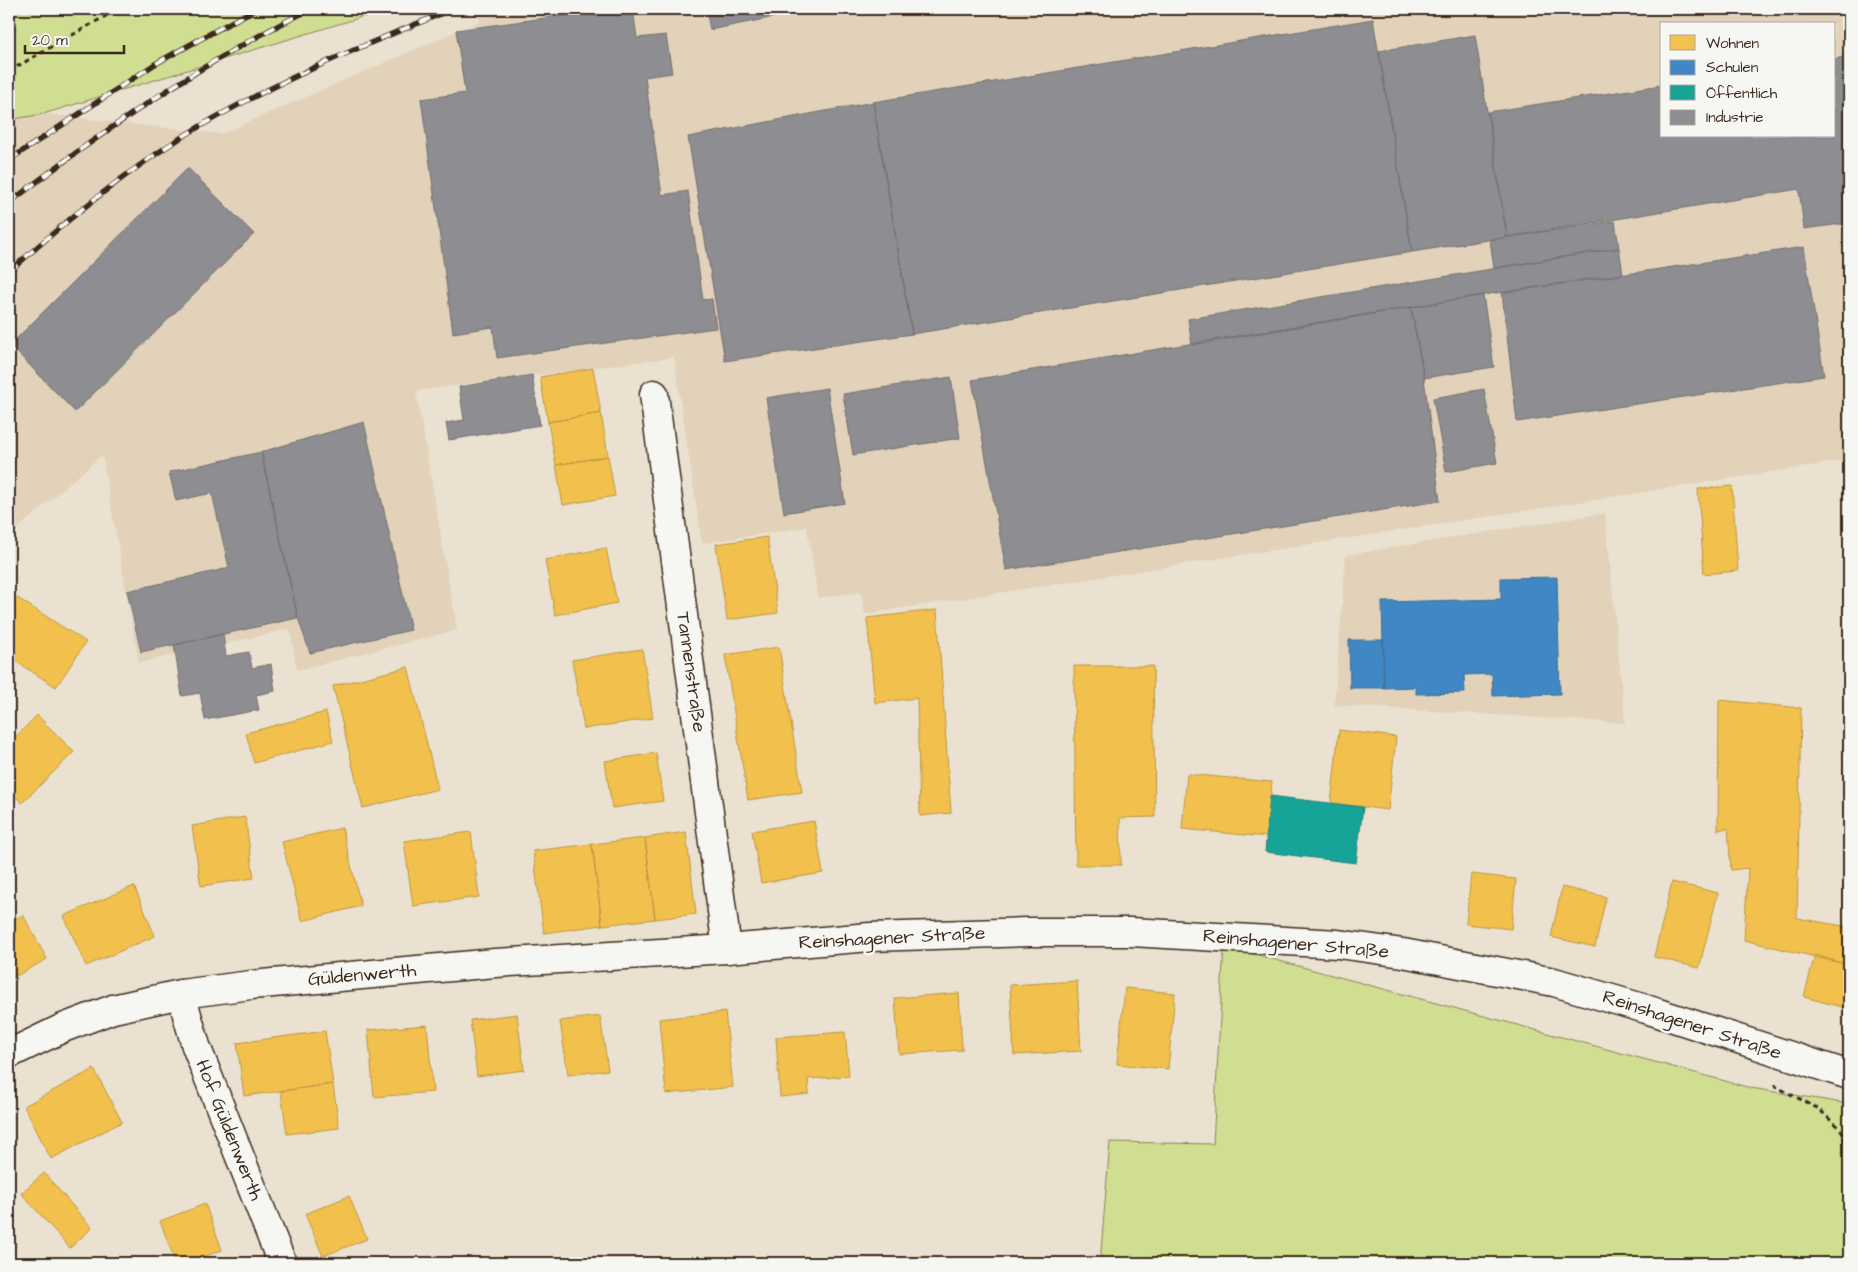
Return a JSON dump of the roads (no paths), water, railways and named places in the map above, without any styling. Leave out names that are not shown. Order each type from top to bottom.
[{"type":"main road","name":"Tannenstraße","points":[[654,394],[727,949]]},
{"type":"main road","name":"Reinshagener Straße","points":[[727,949],[870,937],[1030,932],[1131,932],[1338,944],[1403,953],[1554,982],[1646,1008],[1782,1054],[1849,1074]]},
{"type":"main road","name":"Güldenwerth","points":[[9,1054],[63,1028],[113,1010],[181,994],[250,984],[495,963],[727,949]]},
{"type":"main road","name":"Hof Güldenwerth","points":[[181,994],[196,1046],[282,1263]]},
{"type":"railway","points":[[9,160],[155,64],[255,9]]},
{"type":"railway","points":[[9,203],[117,123],[155,98],[232,51],[311,9]]},
{"type":"railway","points":[[9,272],[92,201],[159,152],[214,118],[315,67],[453,9]]}]
